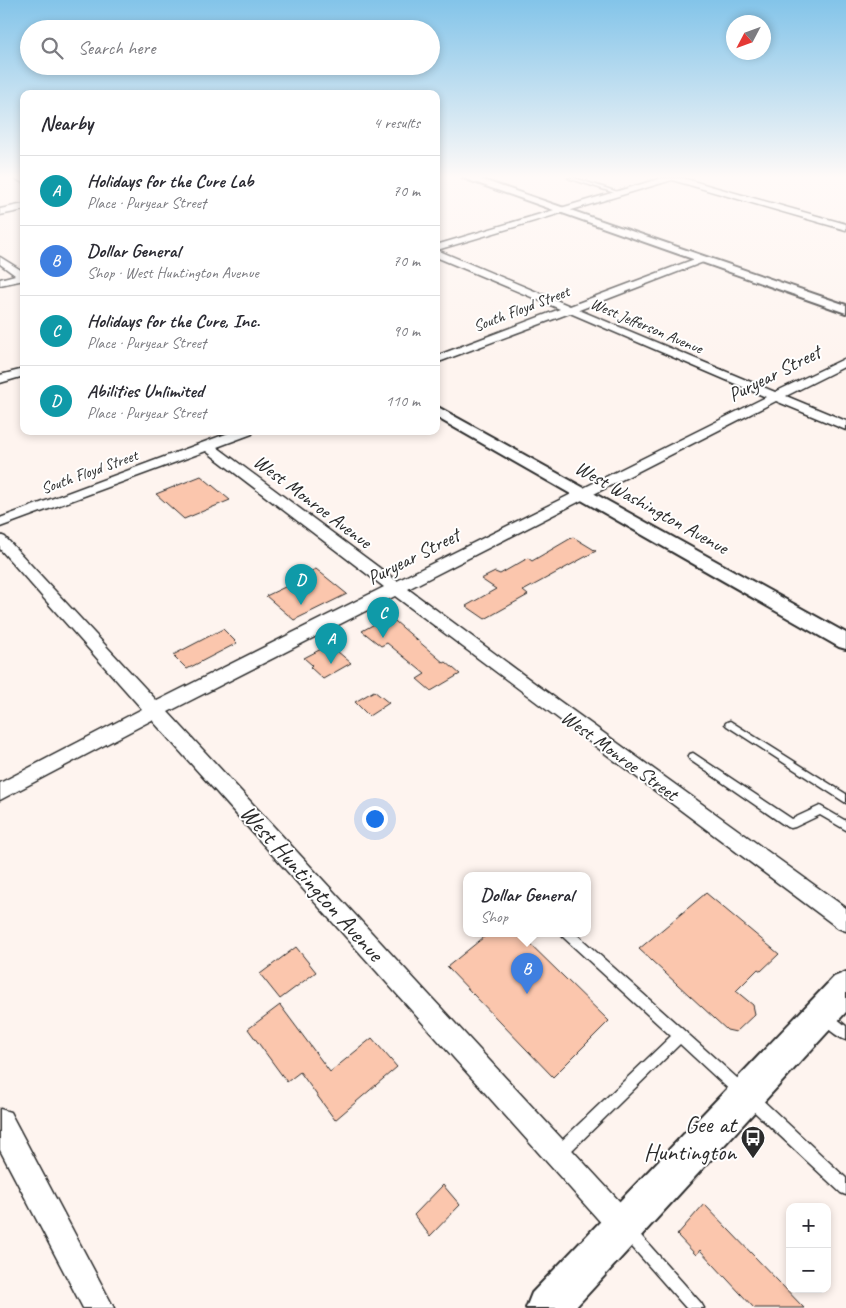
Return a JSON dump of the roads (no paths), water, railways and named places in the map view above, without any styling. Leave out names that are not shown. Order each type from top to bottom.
[{"type":"main road","points":[[546,1308],[747,1096],[834,1024],[846,988]]},
{"type":"street","points":[[440,247],[467,239]]},
{"type":"street","points":[[645,239],[846,309]]},
{"type":"street","name":"West Jefferson Avenue","points":[[440,255],[846,426]]},
{"type":"street","name":"South Floyd Street","points":[[440,358],[703,259]]},
{"type":"street","points":[[0,260],[20,274]]},
{"type":"street","points":[[0,282],[20,277]]},
{"type":"street","name":"Puryear Street","points":[[0,792],[156,710],[846,361]]},
{"type":"street","points":[[0,379],[20,373]]},
{"type":"street","name":"West Washington Avenue","points":[[440,413],[581,494],[844,639]]},
{"type":"street","name":"South Floyd Street","points":[[0,523],[237,435]]},
{"type":"street","name":"West Monroe Avenue","points":[[208,446],[395,589]]},
{"type":"street","name":"West Huntington Avenue","points":[[0,540],[623,1226]]},
{"type":"street","name":"West Monroe Street","points":[[395,589],[846,921]]},
{"type":"street","points":[[0,1122],[99,1308]]},
{"type":"lane","points":[[730,724],[846,799]]},
{"type":"lane","points":[[693,757],[792,824],[820,810],[846,826]]},
{"type":"lane","points":[[571,937],[846,1188]]},
{"type":"lane","points":[[558,1154],[680,1036]]},
{"type":"lane","points":[[623,1226],[696,1308]]},
{"type":"place","name":"Abilities Unlimited","points":[[301,605]]},
{"type":"place","name":"Holidays for the Cure, Inc.","points":[[383,638]]},
{"type":"place","name":"Holidays for the Cure Lab","points":[[331,664]]},
{"type":"place","name":"Dollar General","points":[[527,994]]},
{"type":"place","name":"Gee at Huntington","points":[[753,1159]]}]
